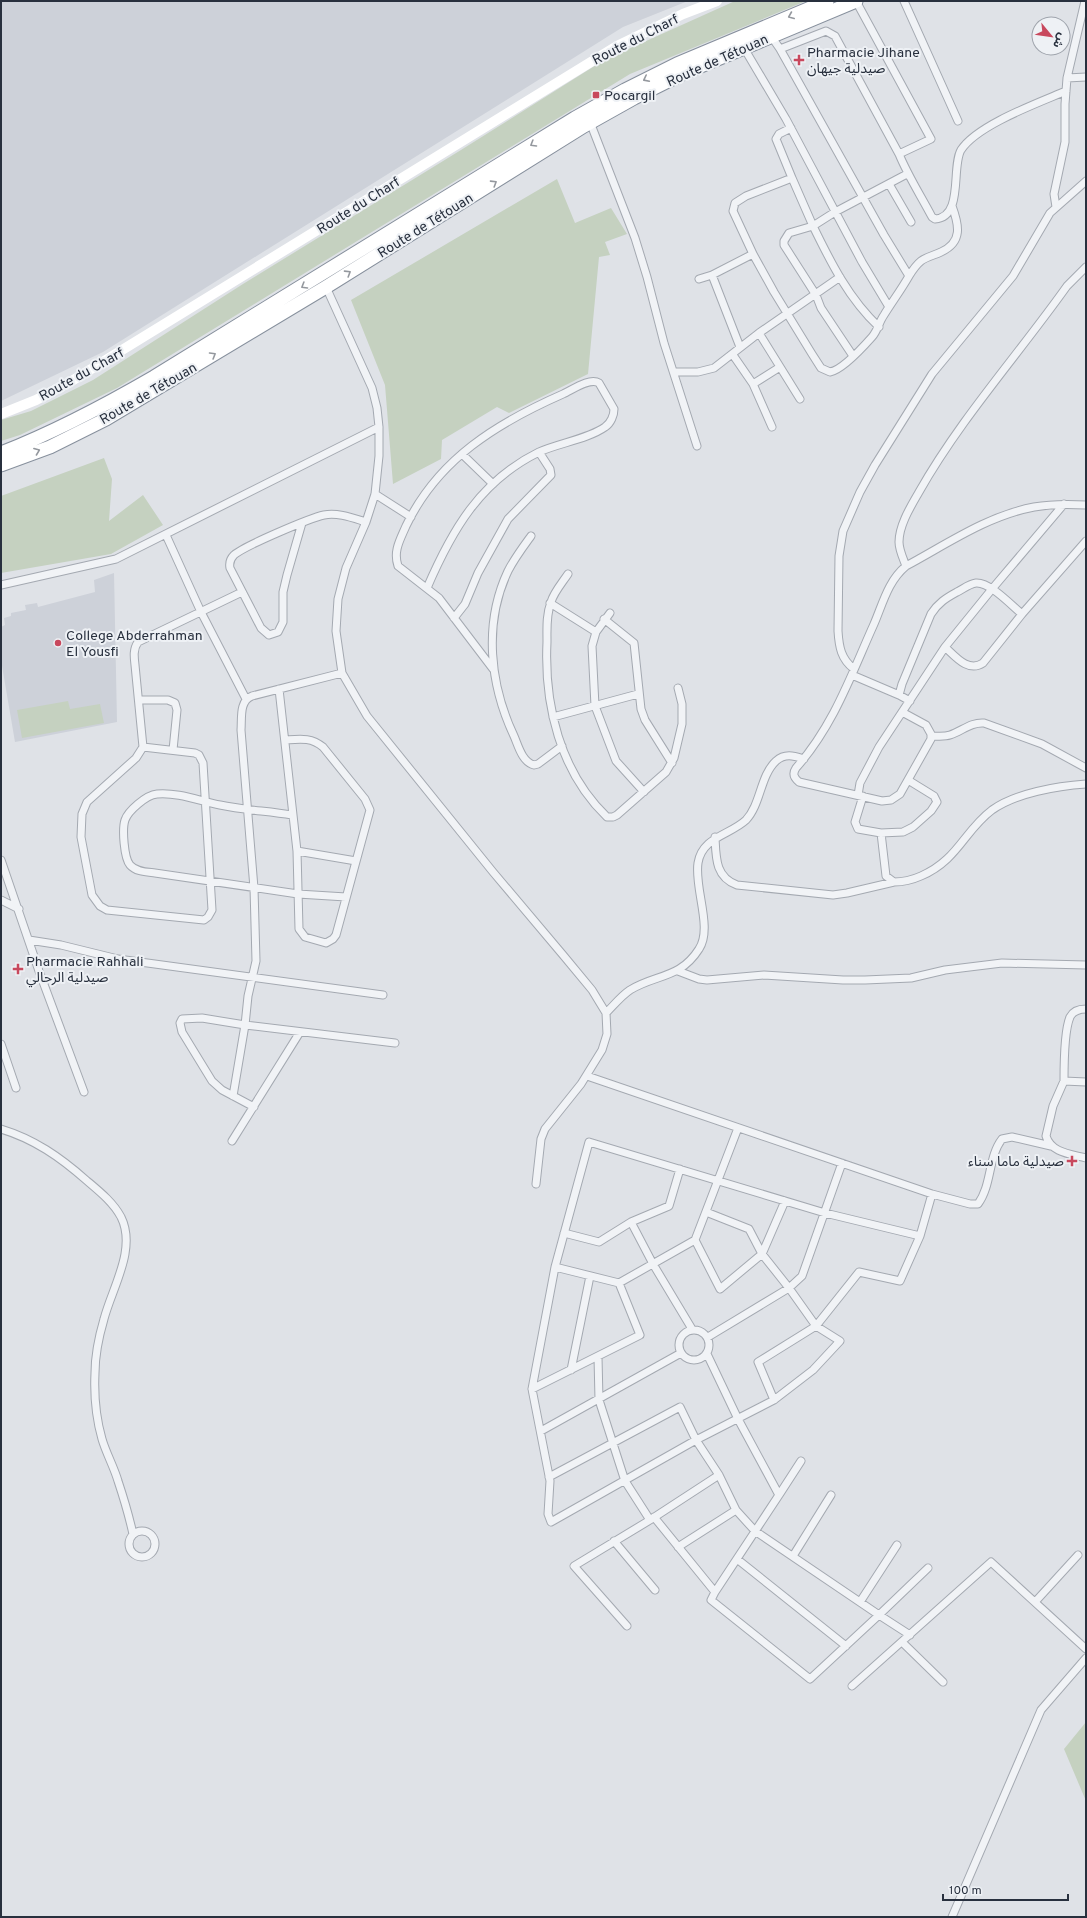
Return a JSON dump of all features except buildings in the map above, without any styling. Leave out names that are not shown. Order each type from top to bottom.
[{"type":"highway","name":"Route de Tétouan","points":[[1,453],[45,436],[103,407],[568,122],[625,90],[677,64],[827,1]]},
{"type":"highway","name":"Route de Tétouan","points":[[1,465],[50,447],[106,419],[326,287],[590,122],[680,75],[856,1]]},
{"type":"street","name":"Route du Charf","points":[[1,414],[36,400],[70,382],[617,46],[683,14],[717,1]]},
{"type":"street","points":[[856,1],[931,139],[899,154]]},
{"type":"street","points":[[904,1],[958,121]]},
{"type":"street","points":[[1056,207],[1054,194],[1065,142],[1066,91],[1085,1]]},
{"type":"street","points":[[780,48],[826,31],[832,34],[899,154],[907,174],[919,191],[932,217],[936,219],[940,219],[952,206],[955,194],[958,155],[969,140],[990,126],[1066,91]]},
{"type":"street","points":[[771,36],[780,48],[908,276]]},
{"type":"street","points":[[744,48],[791,128],[862,262],[889,307]]},
{"type":"street","points":[[1068,78],[1086,77]]},
{"type":"street","points":[[590,122],[635,238],[664,343],[675,372],[684,407],[697,446]]},
{"type":"street","points":[[791,128],[779,134],[776,139],[813,226],[840,277],[856,303],[879,327]]},
{"type":"street","points":[[853,356],[820,308],[816,295],[787,252],[784,241],[789,233],[813,226],[835,212],[907,174]]},
{"type":"street","points":[[792,178],[746,196],[735,203],[733,211],[753,254],[793,324],[823,370],[833,372],[844,365],[870,339],[879,327],[882,317],[900,292],[908,276],[922,260],[946,249],[953,244],[957,237],[958,223],[952,206]]},
{"type":"street","points":[[910,701],[853,672],[844,660],[838,641],[839,556],[843,531],[851,510],[875,465],[920,391],[946,356],[1006,285],[1023,262],[1044,221],[1056,207],[1086,181]]},
{"type":"street","points":[[889,184],[911,222]]},
{"type":"street","points":[[699,279],[712,275],[753,254]]},
{"type":"street","points":[[906,566],[899,542],[901,530],[910,507],[926,480],[952,438],[1067,286],[1086,267]]},
{"type":"street","points":[[712,275],[740,347]]},
{"type":"street","points":[[675,372],[690,373],[714,368],[733,355],[740,347],[759,333],[840,277]]},
{"type":"street","points":[[326,287],[372,388],[377,408],[379,427],[378,474],[375,494],[366,522],[346,568],[338,598],[336,631],[342,673],[367,716],[493,872],[592,990],[606,1013],[607,1034],[602,1050],[587,1076],[545,1129],[541,1139],[536,1184]]},
{"type":"street","points":[[759,333],[800,399]]},
{"type":"street","points":[[733,355],[753,384],[772,427]]},
{"type":"street","points":[[753,384],[780,367]]},
{"type":"street","points":[[426,588],[449,539],[473,503],[493,484],[518,464],[539,452],[593,433],[608,425],[614,409],[606,392],[599,383],[594,381],[587,383],[514,418],[479,439],[446,468],[433,484],[411,517],[399,542],[396,551],[398,566],[408,574],[426,588],[439,598],[493,669]]},
{"type":"street","points":[[1,585],[116,559],[379,427]]},
{"type":"street","points":[[454,618],[465,604],[478,573],[508,519],[551,475],[550,469],[539,452]]},
{"type":"street","points":[[462,454],[493,484]]},
{"type":"street","points":[[375,494],[411,517]]},
{"type":"street","points":[[908,780],[934,796],[937,800],[936,805],[917,823],[903,832],[881,833],[863,831],[856,827],[855,822],[860,795],[860,783],[879,747],[945,647],[1064,504]]},
{"type":"street","points":[[902,712],[926,725],[931,736],[900,794],[891,800],[882,801],[796,780],[794,772],[817,743],[830,721],[853,672],[892,580],[906,566],[993,520],[1033,507],[1064,504],[1086,505]]},
{"type":"street","points":[[302,523],[287,574],[284,592],[283,622],[278,632],[269,635],[264,632],[230,568],[229,563],[233,555],[302,523],[324,515],[336,515],[366,522]]},
{"type":"street","points":[[166,535],[201,612],[246,700]]},
{"type":"street","points":[[531,536],[516,558],[502,586],[497,603],[492,640],[493,669],[511,728],[527,761],[534,765],[538,764],[562,746]]},
{"type":"street","points":[[945,647],[964,663],[974,667],[983,663],[1022,614],[1086,540]]},
{"type":"street","points":[[568,574],[550,603],[548,619],[546,669],[553,717],[562,746],[580,783],[607,817],[613,817],[644,792],[666,772],[672,763],[683,716],[678,688]]},
{"type":"street","points":[[899,695],[921,636],[936,606],[945,599],[969,585],[983,584],[992,589],[1022,614]]},
{"type":"street","points":[[142,747],[195,753],[201,758],[204,774],[204,802],[212,910],[208,917],[204,920],[108,910],[100,906],[92,895],[81,837],[82,814],[91,798],[136,758],[142,747],[134,653],[135,646],[138,642],[242,592]]},
{"type":"street","points":[[550,603],[596,632]]},
{"type":"street","points":[[610,613],[604,619],[596,632],[592,646],[595,706],[616,761],[644,792]]},
{"type":"street","points":[[604,619],[634,643],[636,650],[640,709],[645,720],[672,763]]},
{"type":"street","points":[[233,1096],[252,977],[256,961],[254,888],[241,730],[243,707],[246,700],[252,696],[342,673]]},
{"type":"street","points":[[279,689],[297,851],[301,933],[312,940],[326,943],[331,942],[336,935],[368,820],[370,810],[369,804],[336,761],[316,741],[300,739],[285,740]]},
{"type":"street","points":[[553,717],[638,694]]},
{"type":"street","points":[[139,700],[168,700],[175,703],[177,710],[173,750]]},
{"type":"street","points":[[931,736],[946,736],[977,723],[984,723],[1042,744],[1086,768]]},
{"type":"street","points":[[606,1013],[623,995],[632,989],[678,971],[698,951],[702,943],[703,921],[698,894],[698,862],[705,846],[716,837],[735,828],[751,814],[766,777],[777,760],[790,755],[804,759]]},
{"type":"street","points":[[716,837],[716,857],[719,871],[737,885],[833,895],[847,894],[894,882],[914,879],[929,872],[945,862],[980,821],[1004,802],[1066,786],[1086,784]]},
{"type":"street","points":[[292,815],[155,794],[141,803],[127,816],[123,828],[127,861],[134,868],[155,873],[298,894],[346,897]]},
{"type":"street","points":[[881,833],[886,876],[894,882]]},
{"type":"street","points":[[297,851],[356,861]]},
{"type":"street","points":[[1,860],[28,940],[84,1092]]},
{"type":"street","points":[[1,900],[19,910]]},
{"type":"street","points":[[28,940],[61,945],[118,959],[383,995]]},
{"type":"street","points":[[678,971],[699,979],[707,980],[764,975],[856,980],[911,978],[945,970],[1002,963],[1086,965]]},
{"type":"street","points":[[1086,1009],[1077,1010],[1070,1017],[1065,1055],[1064,1081],[1053,1106],[1046,1136],[1051,1146],[1056,1150],[1086,1158]]},
{"type":"street","points":[[254,1107],[222,1090],[212,1081],[186,1039],[180,1023],[182,1019],[190,1018],[395,1043]]},
{"type":"street","points":[[232,1141],[300,1032]]},
{"type":"street","points":[[1,1044],[16,1088]]},
{"type":"street","points":[[587,1076],[932,1194],[970,1204],[978,1204],[983,1197],[996,1147],[1002,1139],[1012,1137],[1051,1146]]},
{"type":"street","points":[[1064,1081],[1086,1082]]},
{"type":"street","points":[[555,1267],[619,1283],[695,1240],[738,1128]]},
{"type":"street","points":[[1,1129],[23,1136],[38,1144],[75,1170],[108,1199],[116,1209],[125,1227],[126,1240],[124,1258],[100,1334],[94,1373],[98,1417],[102,1440],[118,1482],[133,1534]]},
{"type":"street","points":[[706,1212],[749,1229],[762,1254],[789,1288],[816,1326],[840,1341],[813,1370],[774,1400],[696,1440],[551,1522],[548,1514],[549,1477],[532,1389],[555,1267],[589,1142],[785,1201],[920,1236]]},
{"type":"street","points":[[708,1337],[789,1288],[802,1276],[842,1163]]},
{"type":"street","points":[[564,1233],[599,1242],[631,1222],[669,1206],[680,1169]]},
{"type":"street","points":[[774,1400],[758,1362],[816,1326],[859,1272],[900,1281],[920,1236],[932,1194]]},
{"type":"street","points":[[695,1240],[720,1289],[762,1254],[785,1201]]},
{"type":"street","points":[[631,1222],[653,1264],[692,1330]]},
{"type":"street","points":[[571,1370],[590,1276]]},
{"type":"street","points":[[532,1389],[640,1335],[619,1283]]},
{"type":"street","points":[[692,1330],[704,1332],[710,1343],[707,1354],[701,1359],[694,1361],[681,1353],[679,1346],[680,1338],[685,1332],[692,1330]]},
{"type":"street","points":[[541,1431],[681,1353]]},
{"type":"street","points":[[707,1354],[738,1418],[779,1495]]},
{"type":"street","points":[[598,1357],[599,1400],[624,1480],[652,1518],[715,1592]]},
{"type":"street","points":[[549,1477],[680,1407],[696,1440],[718,1475],[736,1510],[755,1531],[910,1635]]},
{"type":"street","points":[[801,1461],[736,1559],[711,1600],[810,1679],[928,1568]]},
{"type":"street","points":[[627,1626],[574,1566],[718,1475]]},
{"type":"street","points":[[793,1556],[831,1495]]},
{"type":"street","points":[[678,1547],[736,1510]]},
{"type":"street","points":[[614,1541],[655,1590]]},
{"type":"street","points":[[860,1602],[897,1545]]},
{"type":"street","points":[[1035,1602],[1078,1555]]},
{"type":"street","points":[[736,1559],[846,1646]]},
{"type":"street","points":[[852,1686],[991,1562],[1086,1649]]},
{"type":"street","points":[[902,1642],[943,1682]]},
{"type":"street","points":[[952,1917],[1041,1710],[1086,1658]]},
{"type":"shaded area","points":[[1,1],[688,1],[623,27],[103,352],[1,401]]},
{"type":"shaded area","name":"College Abderrahman El Yousfi","points":[[114,573],[117,722],[15,742],[1,660],[1,627],[5,625],[4,618],[11,616],[11,613],[26,610],[25,605],[37,603],[38,607],[95,592],[94,580]]},
{"type":"green space","points":[[735,1],[806,1],[630,74],[117,388],[20,435],[1,441],[1,420],[31,411],[93,380],[243,284],[604,60]]},
{"type":"green space","points":[[557,179],[575,223],[611,208],[627,234],[605,242],[610,255],[599,257],[588,374],[509,413],[497,407],[442,440],[441,459],[393,484],[385,385],[351,300]]},
{"type":"green space","points":[[104,458],[112,479],[109,521],[143,495],[163,525],[111,554],[1,573],[1,496]]},
{"type":"green space","points":[[68,701],[70,709],[100,704],[104,723],[22,738],[17,710]]},
{"type":"green space","points":[[1086,1722],[1086,1801],[1064,1749]]},
{"type":"place","name":"Pharmacie Jihane صيدلية جيهان","points":[[799,60]]},
{"type":"place","name":"Pocargil","points":[[596,95]]},
{"type":"place","name":"College Abderrahman El Yousfi","points":[[58,643]]},
{"type":"place","name":"Pharmacie Rahhali صيدلية الرحالي","points":[[18,969]]},
{"type":"place","name":"صيدلية ماما سناء","points":[[1072,1161]]}]
